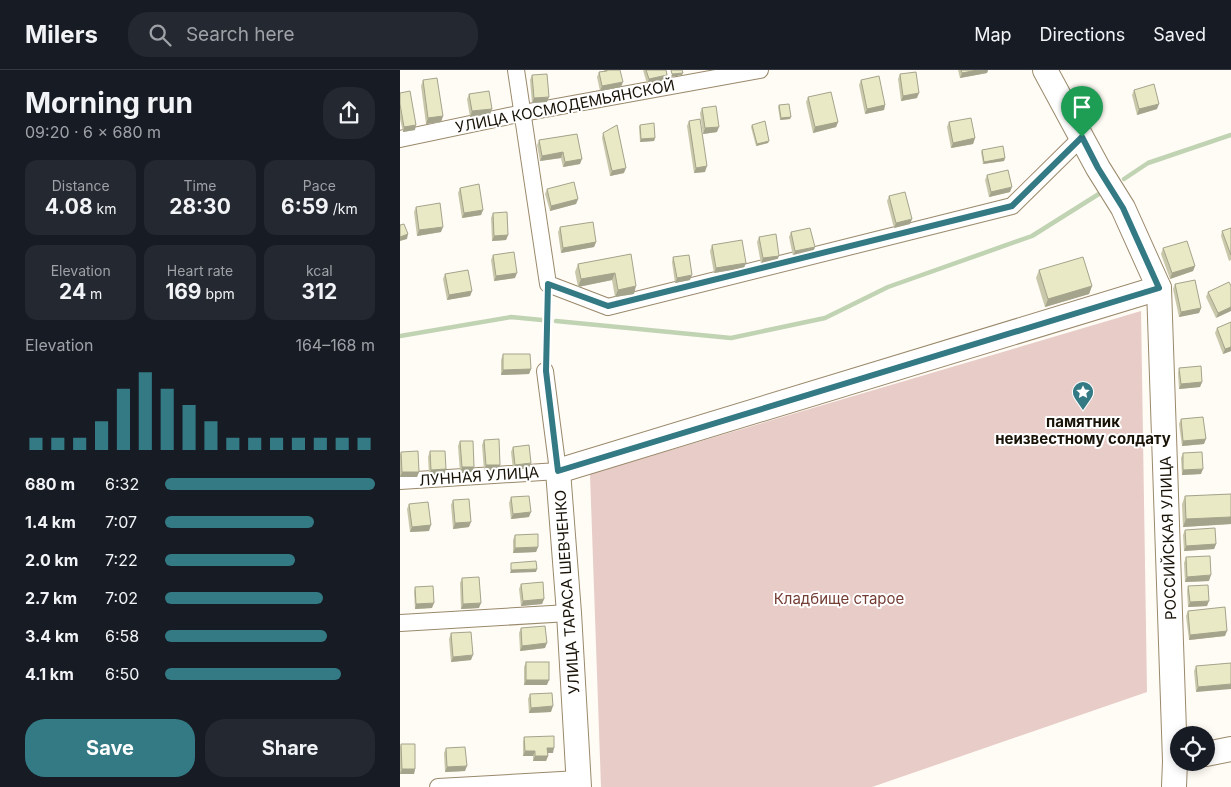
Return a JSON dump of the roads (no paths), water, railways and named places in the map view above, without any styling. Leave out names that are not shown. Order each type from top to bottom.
[{"type":"street","points":[[516,70],[548,284],[608,306],[1012,206],[1082,137]]},
{"type":"street","name":"УЛИЦА КОСМОДЕМЬЯНСКОЙ","points":[[400,139],[523,113],[760,70]]},
{"type":"street","points":[[558,471],[1159,288],[1123,208],[1098,168],[1045,70]]},
{"type":"street","name":"РОССИЙСКАЯ УЛИЦА","points":[[1159,288],[1176,726]]},
{"type":"street","name":"УЛИЦА ТАРАСА ШЕВЧЕНКО","points":[[546,371],[558,471],[579,783]]},
{"type":"street","name":"ЛУННАЯ УЛИЦА","points":[[400,481],[558,471]]},
{"type":"street","points":[[400,623],[569,613]]},
{"type":"street","points":[[1215,752],[1231,749]]},
{"type":"street","name":"РОССИЙСКАЯ УЛИЦА","points":[[1174,787],[1176,771]]},
{"type":"street","points":[[438,787],[579,783]]},
{"type":"waterway","points":[[1124,179],[1148,163],[1231,135]]},
{"type":"waterway","points":[[556,321],[731,338],[825,318],[888,287],[1032,236],[1102,192]]},
{"type":"waterway","points":[[400,336],[511,317],[542,320]]},
{"type":"place","name":"памятник неизвестному солдату","points":[[1083,411]]},
{"type":"park label","name":"Кладбище старое","points":[[839,598]]}]
